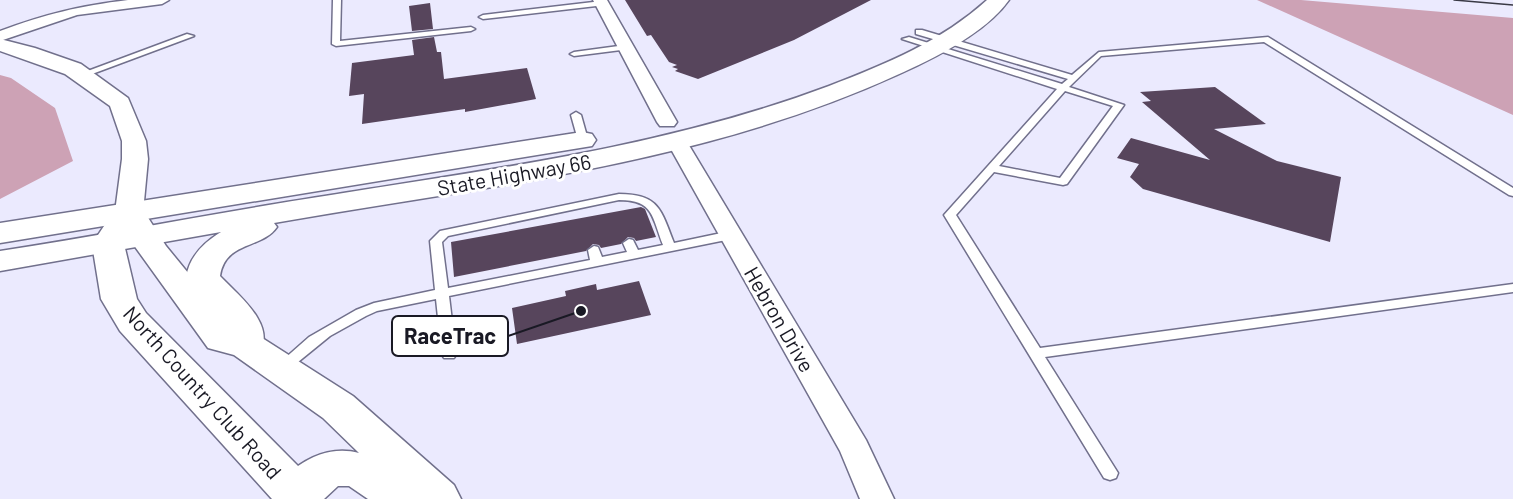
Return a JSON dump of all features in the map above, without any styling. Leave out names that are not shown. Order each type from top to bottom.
[{"type":"main road","name":"State Highway 66","points":[[0,233],[128,231],[329,205],[513,176],[672,132],[726,129],[819,99],[890,70],[926,40],[966,0]]},
{"type":"main road","name":"State Highway 66","points":[[0,261],[128,231],[583,140],[691,130],[757,106],[785,90],[878,53],[966,28],[999,0]]},
{"type":"main road","points":[[262,358],[244,326],[202,278],[203,266],[217,249],[247,232],[283,218],[329,205]]},
{"type":"main road","points":[[128,231],[153,250],[221,339],[262,358],[338,408],[438,499]]},
{"type":"main road","name":"North Country Club Road","points":[[128,231],[119,299],[133,322],[295,497]]},
{"type":"main road","points":[[295,497],[325,472],[352,467],[379,482],[401,499]]},
{"type":"street","points":[[0,36],[76,11],[162,0]]},
{"type":"street","name":"Hebron Drive","points":[[601,1],[672,132],[855,449],[877,499]]},
{"type":"street","points":[[0,45],[28,52],[81,75],[120,103],[134,141],[135,159],[128,231]]},
{"type":"lane","points":[[337,0],[336,44],[471,29]]},
{"type":"lane","points":[[483,17],[601,1]]},
{"type":"lane","points":[[81,75],[190,36]]},
{"type":"lane","points":[[1110,473],[950,215],[1063,88],[1099,54],[1265,39],[1513,193]]},
{"type":"lane","points":[[926,40],[1074,78]]},
{"type":"lane","points":[[926,40],[1119,105],[1063,182],[992,168]]},
{"type":"lane","points":[[574,54],[626,46]]},
{"type":"lane","points":[[576,115],[583,140]]},
{"type":"lane","points":[[449,355],[436,241],[438,237],[451,230],[485,230],[518,223],[553,210],[637,196],[651,203],[670,247]]},
{"type":"lane","points":[[612,199],[617,211]]},
{"type":"lane","points":[[580,205],[584,217]]},
{"type":"lane","points":[[553,210],[556,222]]},
{"type":"lane","points":[[262,358],[309,342],[352,316],[374,307],[441,291],[492,275],[632,248],[670,247],[731,235]]},
{"type":"lane","points":[[1036,353],[1513,288]]},
{"type":"shaded area","points":[[1257,0],[1301,0],[1513,18],[1513,115]]},
{"type":"shaded area","points":[[0,75],[11,78],[55,108],[73,161],[0,199]]},
{"type":"building","points":[[625,0],[871,0],[794,40],[698,79],[675,71],[678,69],[672,67],[677,65],[669,62],[651,35],[647,36]]},
{"type":"building","points":[[430,3],[433,29],[412,31],[409,6]]},
{"type":"building","points":[[434,37],[437,52],[441,52],[444,79],[527,68],[536,99],[465,112],[465,109],[362,124],[364,94],[349,96],[352,63],[414,55],[412,40]]},
{"type":"building","points":[[1215,87],[1266,124],[1214,129],[1277,161],[1341,177],[1330,242],[1143,189],[1130,177],[1139,164],[1117,158],[1131,138],[1210,160],[1142,102],[1151,101],[1140,92]]},
{"type":"building","points":[[641,207],[645,209],[656,237],[636,241],[628,237],[621,244],[601,248],[593,244],[586,251],[454,277],[451,242]]},
{"type":"building","points":[[639,281],[651,315],[517,344],[512,308],[566,296],[565,291],[596,284],[597,290]]},
{"type":"tram line","points":[[1454,0],[1513,5]]},
{"type":"place","name":"RaceTrac","points":[[581,311]]}]
